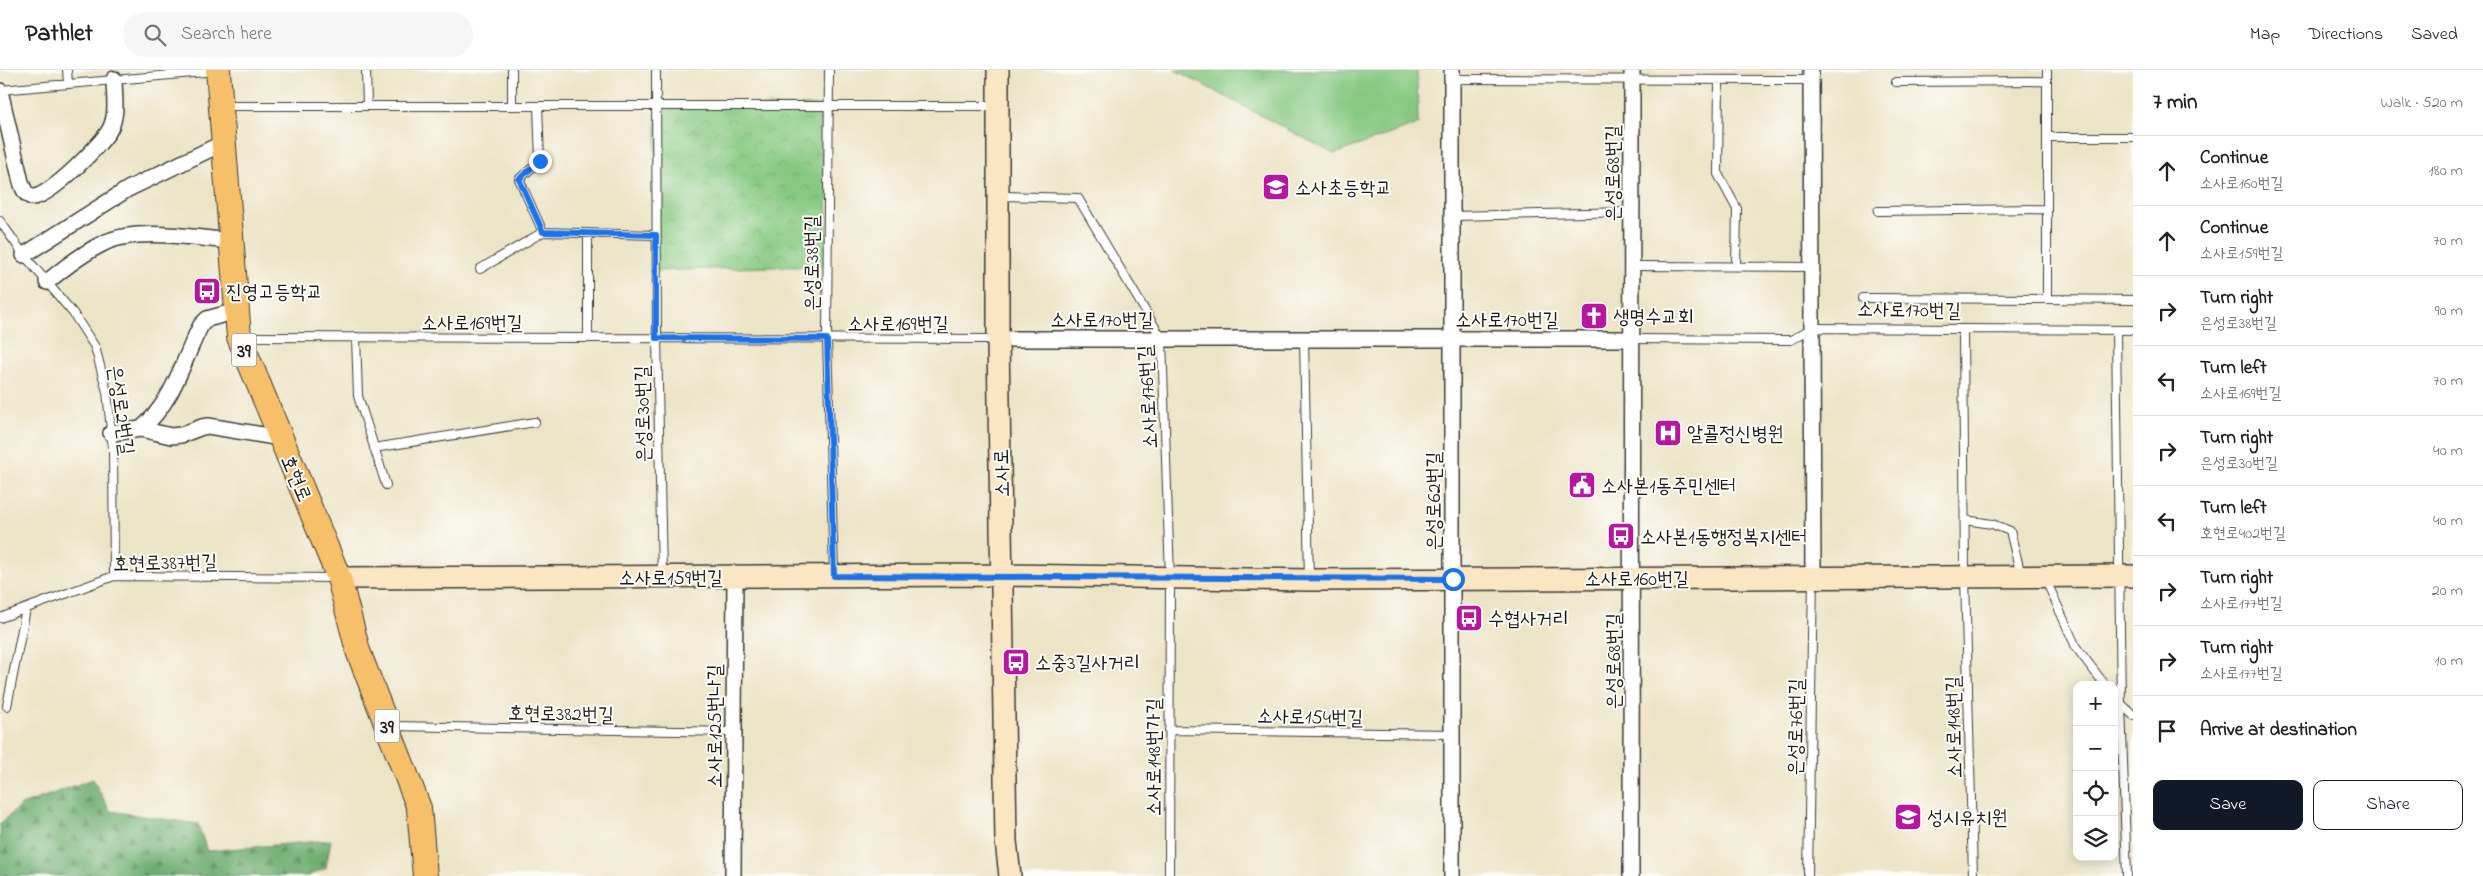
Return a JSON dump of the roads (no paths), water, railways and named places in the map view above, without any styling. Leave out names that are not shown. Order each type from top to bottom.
[{"type":"main road","name":"호현로","points":[[218,70],[238,337],[339,578],[358,651],[419,808],[425,876]]},
{"type":"street","name":"소사로","points":[[998,70],[998,339],[1006,841],[1010,876]]},
{"type":"street","name":"은성로62번길","points":[[1452,74],[1452,876]]},
{"type":"street","name":"은성로68번길","points":[[1631,876],[1633,578],[1631,339],[1632,75]]},
{"type":"street","points":[[1811,75],[1813,577]]},
{"type":"street","points":[[0,90],[21,182],[26,193],[32,196],[40,195],[65,178],[110,130],[115,113],[114,79]]},
{"type":"street","points":[[24,255],[128,190],[223,143]]},
{"type":"street","points":[[46,282],[79,256],[106,242],[126,236],[231,241]]},
{"type":"street","points":[[141,429],[162,409],[201,324],[207,319],[236,311]]},
{"type":"street","name":"소사로170번길","points":[[998,339],[1631,339]]},
{"type":"street","points":[[111,433],[141,429],[171,436],[181,435],[208,426],[281,438]]},
{"type":"street","name":"소사로160번길","points":[[1003,575],[1309,580],[2126,576]]},
{"type":"street","name":"소사로159번길","points":[[339,578],[1003,575]]},
{"type":"street","name":"소사로125번나길","points":[[733,876],[735,576]]},
{"type":"lane","points":[[67,70],[68,83]]},
{"type":"lane","points":[[0,90],[218,70]]},
{"type":"lane","points":[[366,70],[367,106]]},
{"type":"lane","points":[[512,70],[512,106]]},
{"type":"lane","name":"은성로30번길","points":[[656,70],[656,338],[662,576]]},
{"type":"lane","name":"은성로38번길","points":[[829,70],[827,339],[834,576]]},
{"type":"lane","points":[[2047,70],[2047,299]]},
{"type":"lane","points":[[1452,74],[1632,75],[1719,80],[1811,75]]},
{"type":"lane","points":[[1719,80],[1718,174],[1737,209],[1736,266]]},
{"type":"lane","points":[[1896,82],[2047,80]]},
{"type":"lane","points":[[220,106],[998,106]]},
{"type":"lane","points":[[538,106],[540,161],[519,179],[543,232]]},
{"type":"lane","points":[[2047,137],[2133,137]]},
{"type":"lane","name":"소사로176번길","points":[[998,196],[1078,198],[1162,339],[1170,578]]},
{"type":"lane","points":[[1878,211],[2047,209]]},
{"type":"lane","points":[[1452,216],[1632,212]]},
{"type":"lane","name":"은성로2번길","points":[[0,221],[24,255],[73,313],[95,347],[107,392],[111,433],[114,576]]},
{"type":"lane","points":[[480,268],[543,232],[656,235]]},
{"type":"lane","points":[[588,233],[588,338]]},
{"type":"lane","points":[[1632,266],[1812,267]]},
{"type":"lane","points":[[1863,298],[2133,300]]},
{"type":"lane","name":"소사로170번길","points":[[1631,339],[1791,340],[1812,328],[2133,330]]},
{"type":"lane","points":[[1963,330],[1966,577]]},
{"type":"lane","points":[[2116,330],[2126,576],[2121,705],[2127,876]]},
{"type":"lane","name":"소사로169번길","points":[[238,337],[998,339]]},
{"type":"lane","points":[[356,337],[358,396],[386,485]]},
{"type":"lane","points":[[1304,339],[1309,580]]},
{"type":"lane","points":[[374,448],[535,422]]},
{"type":"lane","points":[[1965,520],[1992,524],[2010,531],[2022,576]]},
{"type":"lane","name":"호현로387번길","points":[[0,618],[114,576],[339,578]]},
{"type":"lane","points":[[2045,576],[2076,647],[2102,681]]},
{"type":"lane","name":"은성로76번길","points":[[1808,876],[1813,577]]},
{"type":"lane","name":"소사로148번길","points":[[1966,577],[1972,876]]},
{"type":"lane","name":"소사로148번가길","points":[[1169,876],[1170,578]]},
{"type":"lane","points":[[7,706],[26,609]]},
{"type":"lane","points":[[2118,702],[2133,715]]},
{"type":"lane","name":"호현로382번길","points":[[387,726],[734,732]]},
{"type":"lane","name":"소사로154번길","points":[[1169,730],[1451,734]]},
{"type":"place","name":"소사초등학교","points":[[1276,187]]},
{"type":"place","name":"진영고등학교","points":[[207,291]]},
{"type":"place","name":"생명수교회","points":[[1594,316]]},
{"type":"place","name":"알콜정신병원","points":[[1668,433]]},
{"type":"place","name":"소사본1동주민센터","points":[[1582,485]]},
{"type":"place","name":"소사본1동행정복지센터","points":[[1621,536]]},
{"type":"place","name":"수협사거리","points":[[1469,618]]},
{"type":"place","name":"소중3길사거리","points":[[1016,662]]},
{"type":"place","name":"성시유치원","points":[[1908,817]]}]
